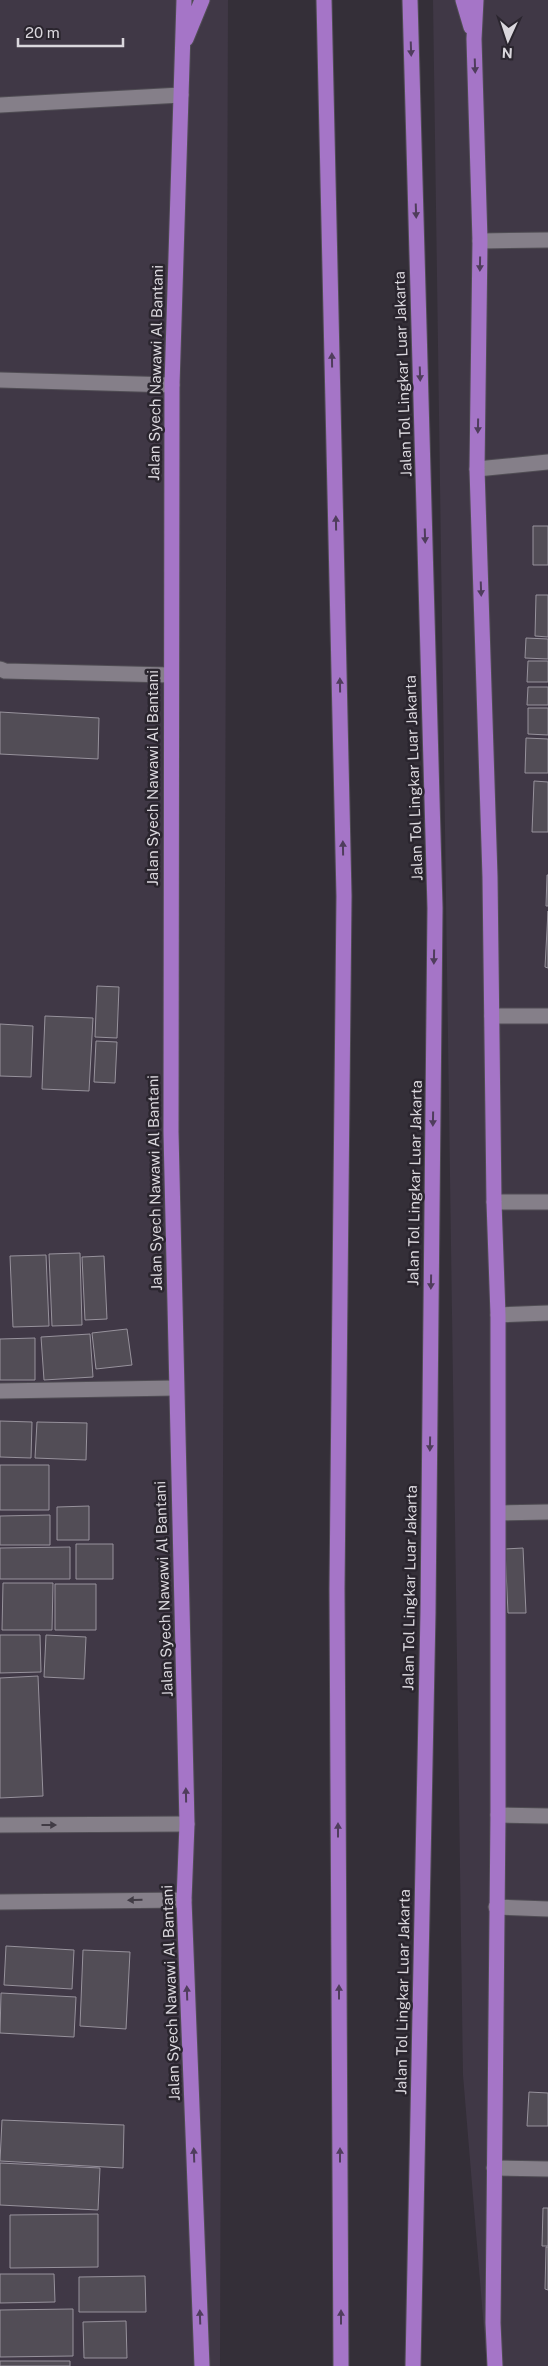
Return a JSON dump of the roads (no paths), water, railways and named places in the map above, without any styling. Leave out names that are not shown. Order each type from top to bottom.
[{"type":"highway","name":"Jalan Syech Nawawi Al Bantani","points":[[184,0],[172,385],[170,675],[171,1132],[175,1388],[187,1824],[184,1900],[202,2366]]},
{"type":"highway","points":[[183,47],[202,0]]},
{"type":"highway","points":[[324,0],[344,896],[337,1589],[341,2366]]},
{"type":"highway","name":"Jalan Tol Lingkar Luar Jakarta","points":[[410,0],[435,908],[428,1622],[412,2366]]},
{"type":"highway","points":[[463,0],[474,39]]},
{"type":"highway","points":[[476,0],[474,39],[480,240],[477,469],[490,858],[494,1202],[498,1315],[498,1815],[493,2323],[495,2366]]},
{"type":"lane","points":[[0,105],[181,95]]},
{"type":"lane","points":[[480,240],[548,240]]},
{"type":"lane","points":[[0,380],[172,385]]},
{"type":"lane","points":[[477,469],[548,462]]},
{"type":"lane","points":[[0,669],[6,671],[170,675]]},
{"type":"lane","points":[[492,1016],[548,1016]]},
{"type":"lane","points":[[494,1202],[548,1202]]},
{"type":"lane","points":[[498,1315],[548,1313]]},
{"type":"lane","points":[[0,1392],[175,1388]]},
{"type":"lane","points":[[499,1513],[548,1512]]},
{"type":"lane","points":[[498,1815],[548,1816]]},
{"type":"lane","points":[[0,1825],[187,1824]]},
{"type":"lane","points":[[0,1902],[184,1900]]},
{"type":"lane","points":[[496,1907],[548,1909]]},
{"type":"lane","points":[[494,2168],[548,2170]]}]
